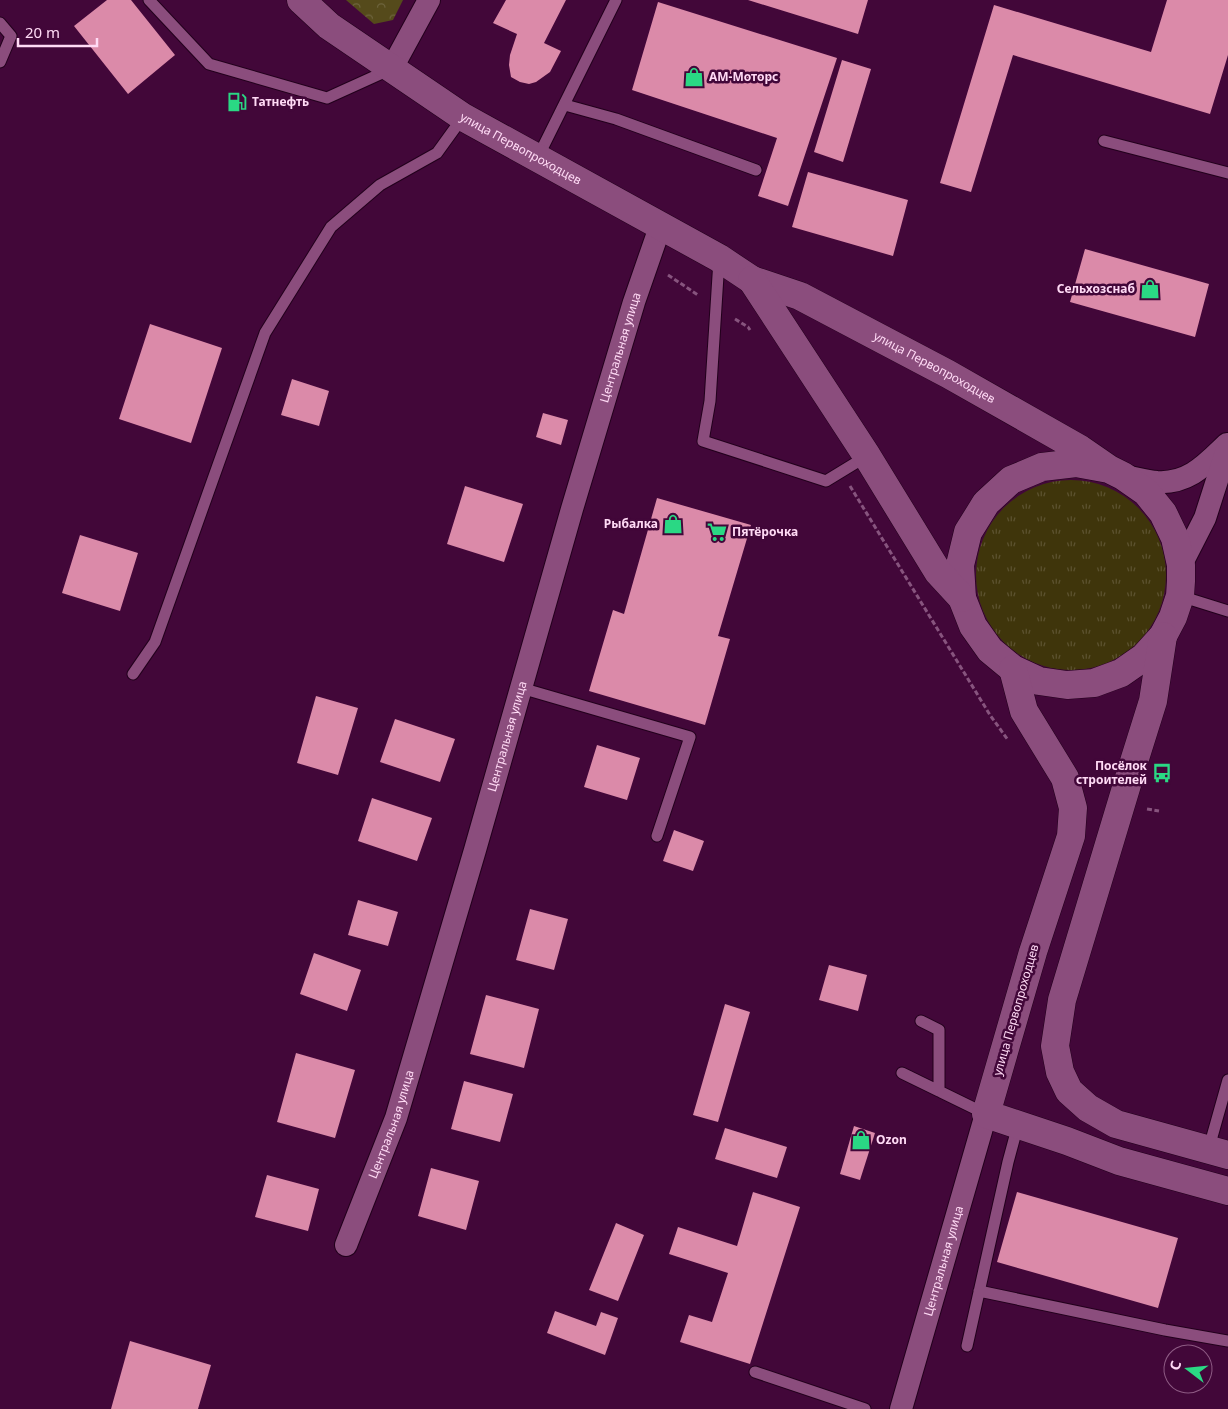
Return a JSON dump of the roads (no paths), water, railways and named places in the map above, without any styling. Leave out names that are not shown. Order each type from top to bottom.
[{"type":"street","name":"улица Первопроходцев","points":[[301,0],[329,26],[463,117],[719,258],[752,280],[800,296],[948,374],[1080,449],[1146,492],[1164,513],[1176,538],[1181,565],[1180,596],[1173,617],[1163,636],[1144,657],[1121,673],[1094,682],[1066,685],[1039,680],[1013,669],[990,650],[973,626],[962,598],[960,565],[968,532],[986,502],[1011,480],[1042,466],[1076,463],[1116,473]]},
{"type":"street","points":[[392,68],[429,0]]},
{"type":"street","name":"Центральная улица","points":[[346,1245],[396,1118],[572,509],[634,302],[660,227]]},
{"type":"street","name":"улица Первопроходцев","points":[[752,280],[867,456],[938,572],[962,598]]},
{"type":"street","points":[[1116,473],[1157,482],[1179,481],[1203,468],[1228,444]]},
{"type":"street","points":[[1181,565],[1205,518],[1228,444]]},
{"type":"street","name":"улица Первопроходцев","points":[[1163,636],[1153,701],[1062,1000],[1055,1046],[1060,1072],[1069,1090],[1088,1108],[1116,1124],[1218,1153]]},
{"type":"street","name":"улица Первопроходцев","points":[[986,1114],[1033,952],[1071,836],[1073,808],[1065,778],[1024,711],[1013,669]]},
{"type":"street","points":[[986,1114],[1120,1161],[1228,1191]]},
{"type":"street","name":"Центральная улица","points":[[901,1409],[986,1114]]},
{"type":"lane","points":[[149,0],[209,64],[328,98],[392,68]]},
{"type":"lane","points":[[538,158],[616,0]]},
{"type":"lane","points":[[0,23],[11,36],[0,62]]},
{"type":"lane","points":[[565,105],[616,119],[756,170]]},
{"type":"lane","points":[[133,674],[155,642],[265,333],[331,227],[380,185],[437,153],[463,117]]},
{"type":"lane","points":[[1104,141],[1228,173]]},
{"type":"lane","points":[[719,258],[710,401],[703,441],[826,481],[867,456]]},
{"type":"lane","points":[[1180,596],[1228,611]]},
{"type":"lane","points":[[521,688],[690,737],[657,836]]},
{"type":"lane","points":[[922,1021],[939,1030],[939,1091]]},
{"type":"lane","points":[[902,1073],[986,1114]]},
{"type":"lane","points":[[1218,1153],[1228,1080]]},
{"type":"lane","points":[[967,1346],[1018,1125]]},
{"type":"lane","points":[[979,1291],[1228,1342]]},
{"type":"lane","points":[[755,1372],[864,1409]]},
{"type":"place","name":"АМ-Моторс","points":[[694,77]]},
{"type":"place","name":"Татнефть","points":[[237,102]]},
{"type":"place","name":"Сельхозснаб","points":[[1150,289]]},
{"type":"place","name":"Рыбалка","points":[[673,524]]},
{"type":"place","name":"Пятёрочка","points":[[717,532]]},
{"type":"place","name":"Посёлок строителей","points":[[1162,773]]},
{"type":"place","name":"Ozon","points":[[861,1140]]}]
